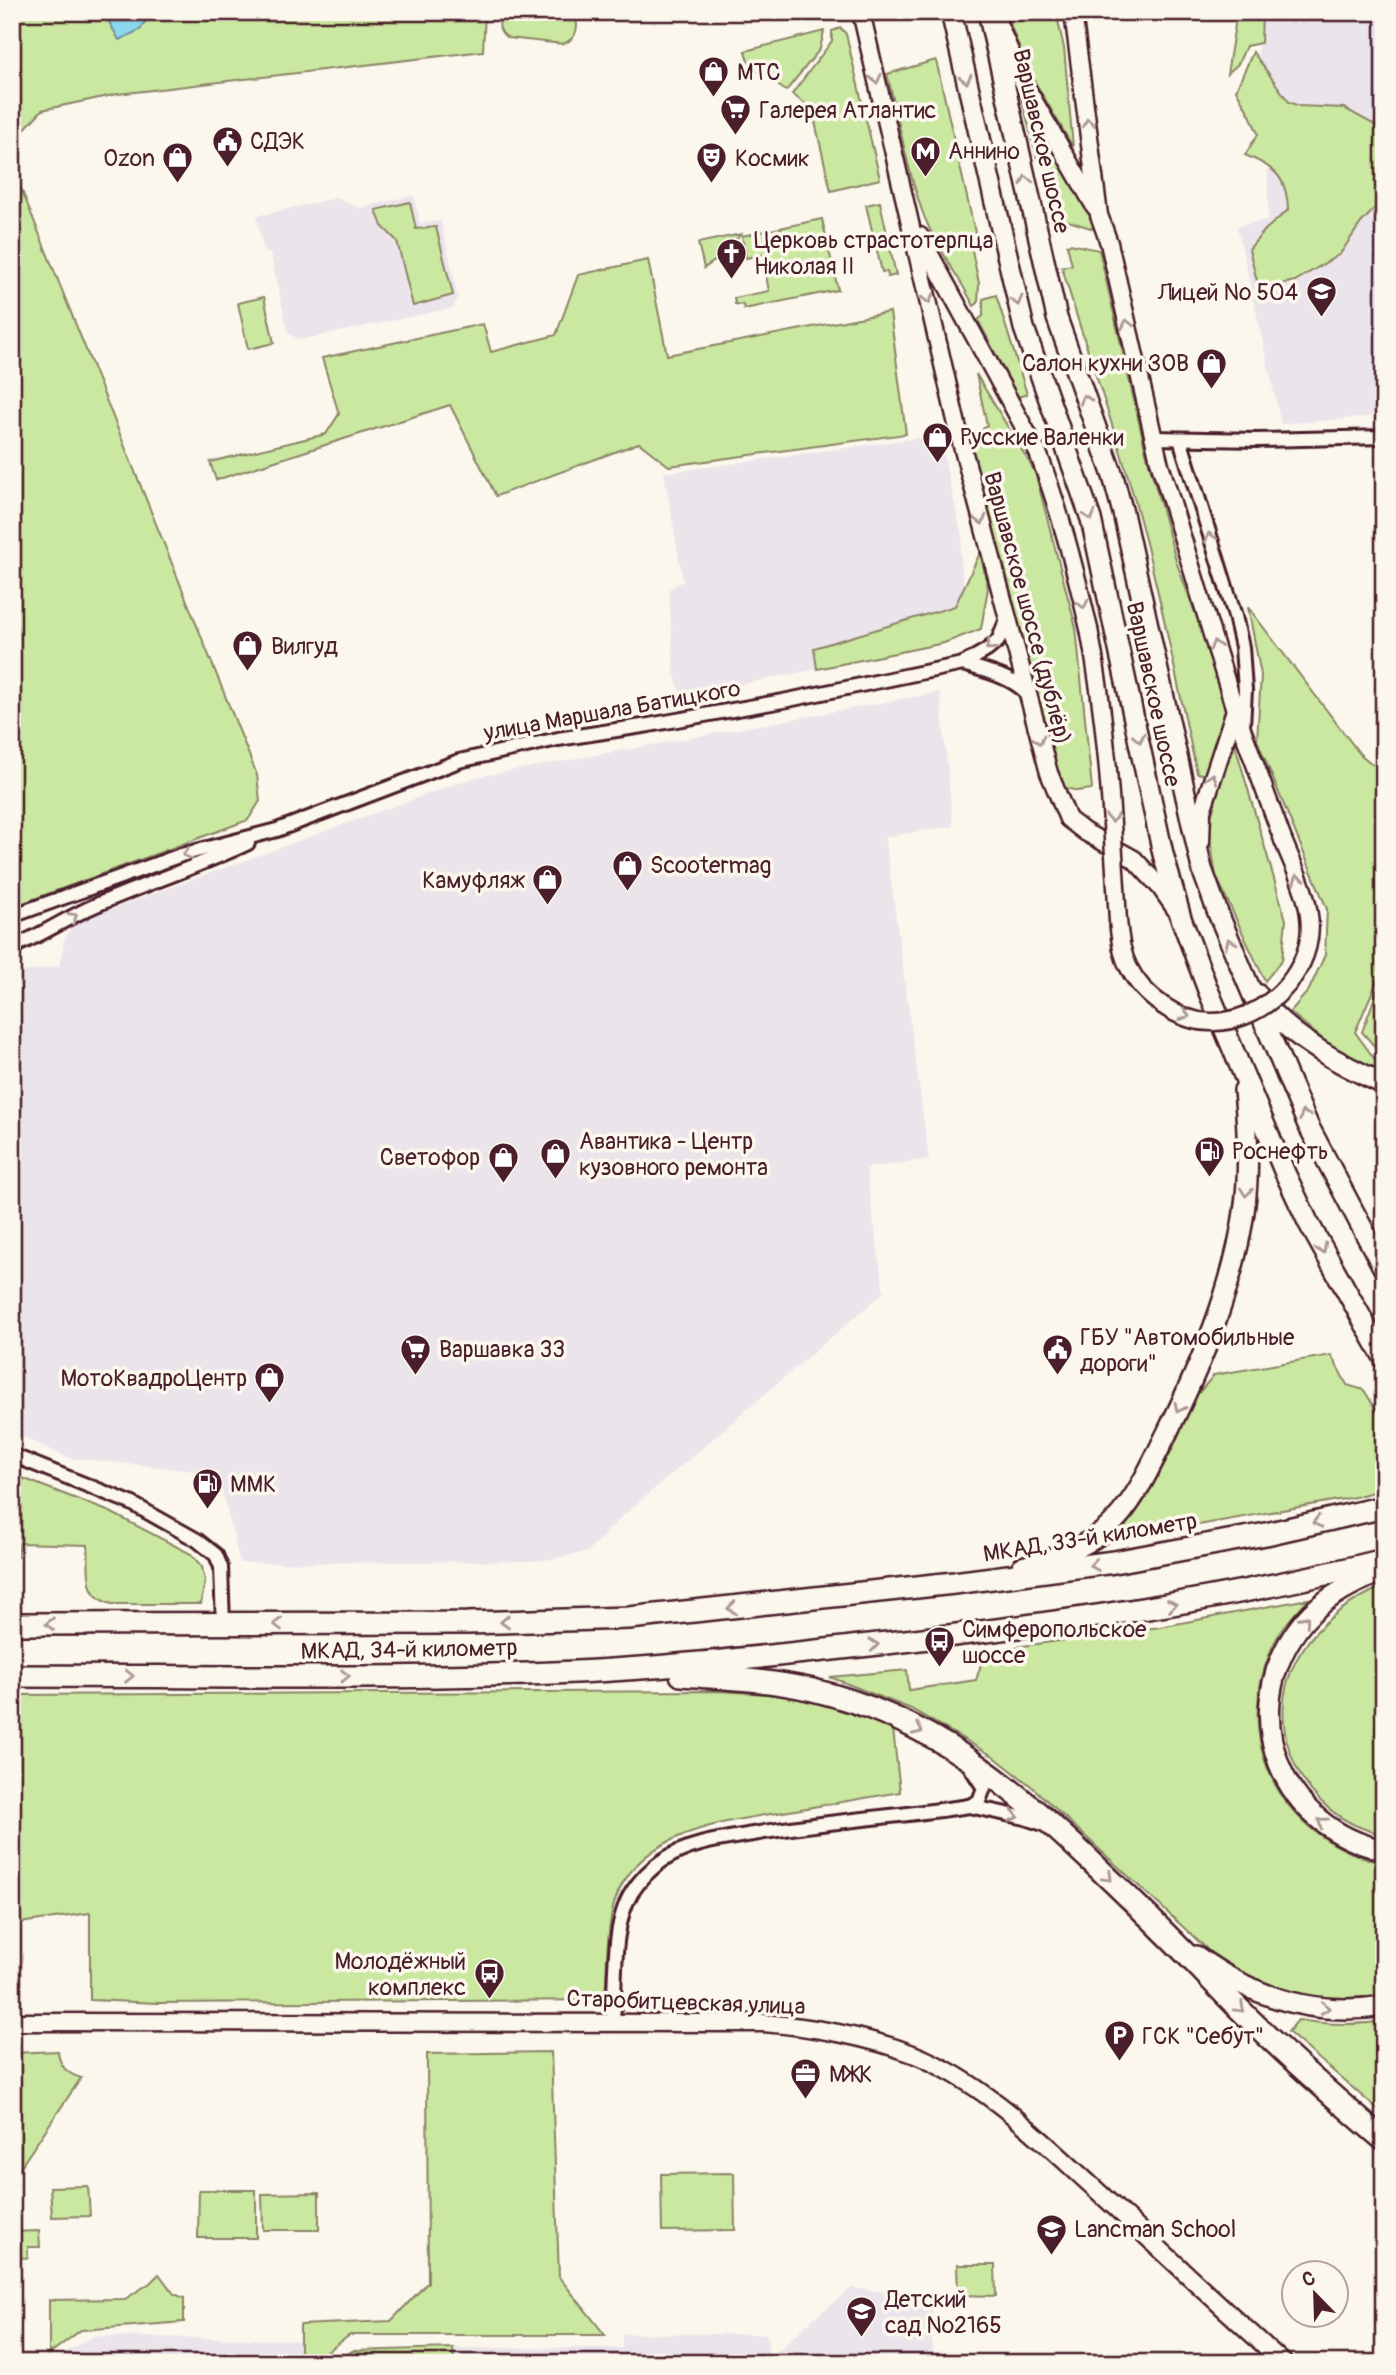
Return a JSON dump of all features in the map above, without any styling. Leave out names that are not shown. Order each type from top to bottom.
[{"type":"highway","name":"МКАД, 33-й километр","points":[[800,1601],[1050,1571],[1190,1549],[1384,1507]]},
{"type":"highway","name":"МКАД, 34-й километр","points":[[12,1676],[399,1676],[633,1670],[984,1632],[1122,1613],[1276,1585],[1384,1560]]},
{"type":"highway","name":"МКАД, 34-й километр","points":[[12,1624],[551,1621],[629,1618],[800,1601]]},
{"type":"highway","points":[[553,1673],[681,1675],[760,1681],[804,1688],[859,1704],[899,1720],[961,1753],[993,1775],[1058,1830],[1176,1941],[1214,1983],[1300,2066],[1384,2140]]},
{"type":"main road","name":"Варшавское шоссе (дублёр)","points":[[861,12],[961,442],[1049,773],[1068,818],[1085,832],[1133,859],[1160,887],[1181,918]]},
{"type":"main road","name":"Варшавское шоссе","points":[[951,12],[1024,328],[1091,519],[1163,854],[1181,918],[1243,1075],[1308,1222],[1384,1358]]},
{"type":"main road","name":"Варшавское шоссе","points":[[988,12],[1057,318],[1113,476],[1123,513],[1202,869],[1308,1125],[1384,1269]]},
{"type":"main road","points":[[906,208],[938,272],[1038,453],[1070,548],[1100,686],[1106,734],[1118,921],[1122,951],[1129,969],[1144,990],[1166,1008],[1187,1018],[1211,1022],[1239,1017],[1262,1007],[1282,992],[1299,968],[1309,939],[1309,914],[1235,710],[1154,438],[1109,243],[1099,215],[1023,82],[994,12]]},
{"type":"main road","points":[[1073,12],[1099,215]]},
{"type":"main road","points":[[1202,869],[1202,811],[1235,710]]},
{"type":"main road","points":[[1243,973],[1263,1003],[1321,1052],[1384,1084]]},
{"type":"main road","points":[[954,1583],[1043,1562],[1087,1543],[1115,1520],[1140,1486],[1184,1398],[1227,1290],[1244,1214],[1248,1180],[1243,1075]]},
{"type":"main road","points":[[1384,1571],[1338,1592],[1315,1609],[1297,1629],[1284,1651],[1275,1675],[1270,1713],[1274,1750],[1295,1796],[1327,1826],[1348,1838],[1384,1850]]},
{"type":"main road","points":[[1176,1941],[1226,1977],[1270,1998],[1324,2009],[1356,2010],[1384,2006]]},
{"type":"main road","name":"Старобитцевская улица","points":[[12,2022],[763,2023],[800,2026],[877,2042],[916,2055],[953,2074],[997,2103],[1027,2127],[1284,2363]]},
{"type":"street","points":[[1154,438],[1257,440],[1384,437]]},
{"type":"street","points":[[1180,439],[1235,616],[1242,647],[1245,690],[1243,730]]},
{"type":"street","name":"улица Маршала Батицкого","points":[[12,947],[34,939],[94,906],[201,865],[277,830],[459,761],[558,739],[819,694],[963,664],[999,641],[1007,619]]},
{"type":"street","name":"улица Маршала Батицкого","points":[[963,664],[993,672],[1018,684],[1026,692]]},
{"type":"street","name":"улица Маршала Батицкого","points":[[12,916],[181,855],[277,830]]},
{"type":"street","points":[[12,1455],[131,1503],[197,1540],[216,1555],[221,1567],[223,1624]]},
{"type":"street","points":[[961,1753],[984,1788],[979,1801],[969,1806]]},
{"type":"street","points":[[613,2022],[618,1936],[623,1912],[631,1893],[645,1875],[663,1860],[685,1850],[714,1840],[813,1823],[969,1806],[1025,1818],[1058,1830]]},
{"type":"shaded area","points":[[1257,12],[1384,12],[1384,124],[1266,130],[1258,59]]},
{"type":"shaded area","name":"Лицей № 504","points":[[1384,138],[1384,413],[1367,417],[1281,424],[1237,226],[1268,220],[1268,139]]},
{"type":"shaded area","points":[[414,195],[420,223],[441,221],[458,297],[453,308],[300,340],[288,333],[271,255],[264,251],[256,216],[336,198],[359,208]]},
{"type":"shaded area","points":[[939,435],[963,541],[960,550],[964,587],[955,606],[909,622],[814,647],[817,669],[681,696],[674,673],[669,589],[683,581],[664,473]]},
{"type":"shaded area","points":[[940,692],[953,826],[885,837],[929,1159],[866,1168],[884,1292],[625,1514],[587,1552],[540,1561],[240,1563],[218,1473],[69,1458],[12,1432],[12,974],[59,966],[65,938],[75,922],[472,778]]},
{"type":"shaded area","points":[[852,2288],[932,2297],[932,2363],[454,2363],[453,2348],[622,2348],[622,2334],[767,2334],[769,2359]]},
{"type":"shaded area","points":[[94,2336],[299,2340],[299,2363],[52,2363],[52,2360]]},
{"type":"green space","points":[[12,12],[110,12],[109,22],[151,12],[485,12],[483,51],[118,94],[42,110],[12,143]]},
{"type":"green space","points":[[500,12],[574,12],[576,31],[568,42],[563,44],[508,38],[500,30]]},
{"type":"green space","points":[[1006,12],[1056,12],[1064,48],[1073,147],[1025,65]]},
{"type":"green space","points":[[1237,12],[1262,12],[1261,43],[1246,46],[1238,64],[1227,74]]},
{"type":"green space","points":[[841,28],[846,34],[880,179],[831,191],[812,109],[792,94],[832,41],[832,31]]},
{"type":"green space","points":[[824,31],[820,49],[786,91],[749,65],[745,51]]},
{"type":"green space","points":[[1253,52],[1289,102],[1299,106],[1344,108],[1384,130],[1384,199],[1361,223],[1340,254],[1295,281],[1259,289],[1249,249],[1265,230],[1288,210],[1285,189],[1277,174],[1245,155],[1258,134],[1236,90]]},
{"type":"green space","points":[[936,60],[976,237],[971,246],[979,283],[978,303],[974,306],[924,216],[908,163],[887,74]]},
{"type":"green space","points":[[1020,92],[1094,217],[1097,230],[1065,220],[1050,156],[1037,158]]},
{"type":"green space","points":[[12,166],[257,775],[260,801],[248,820],[12,907]]},
{"type":"green space","points":[[410,202],[416,229],[436,227],[453,295],[413,306],[397,241],[382,226],[376,210]]},
{"type":"green space","points":[[880,202],[896,275],[888,277],[887,271],[882,272],[866,205]]},
{"type":"green space","points":[[822,219],[838,290],[744,309],[743,305],[735,304],[734,298],[769,291],[762,255],[746,258],[742,236]]},
{"type":"green space","points":[[741,234],[725,254],[704,268],[698,243]]},
{"type":"green space","points":[[1067,245],[1099,250],[1146,452],[1177,564],[1230,707],[1206,775],[1197,773],[1141,522],[1062,267],[1072,265]]},
{"type":"green space","points":[[648,260],[667,355],[890,312],[906,434],[669,466],[639,443],[496,496],[450,405],[216,480],[210,462],[326,434],[339,414],[322,358],[483,324],[491,352],[556,335],[578,275]]},
{"type":"green space","points":[[996,295],[1027,394],[1018,397],[978,320],[983,316],[983,299]]},
{"type":"green space","points":[[264,297],[274,343],[248,349],[238,303]]},
{"type":"green space","points":[[976,374],[1035,472],[1076,628],[1092,789],[1077,791],[1060,786],[967,446],[984,442],[983,429],[987,425]]},
{"type":"green space","points":[[980,553],[988,588],[981,629],[944,643],[817,669],[814,648],[955,606]]},
{"type":"green space","points":[[1248,607],[1360,754],[1384,774],[1384,965],[1355,1032],[1384,1072],[1384,1076],[1326,1042],[1290,1012],[1309,990],[1325,955],[1327,909],[1257,740],[1261,675]]},
{"type":"green space","points":[[1233,738],[1286,920],[1282,960],[1265,981],[1216,876],[1208,828]]},
{"type":"green space","points":[[1384,972],[1384,1057],[1362,1032]]},
{"type":"green space","points":[[1331,1355],[1347,1385],[1364,1390],[1384,1423],[1384,1489],[1355,1497],[1120,1539],[1116,1533],[1136,1512],[1151,1488],[1172,1450],[1196,1396],[1214,1375]]},
{"type":"green space","points":[[12,1474],[110,1512],[191,1554],[202,1567],[205,1581],[201,1604],[112,1604],[102,1600],[92,1589],[88,1545],[20,1543],[18,1557],[12,1558]]},
{"type":"green space","points":[[1384,1586],[1384,1834],[1355,1825],[1330,1810],[1310,1789],[1295,1764],[1286,1737],[1283,1708],[1288,1680],[1301,1652],[1317,1631],[1337,1613]]},
{"type":"green space","points":[[1308,1599],[1274,1643],[1260,1686],[1258,1720],[1263,1754],[1275,1784],[1294,1811],[1319,1834],[1349,1852],[1384,1863],[1384,1995],[1380,1996],[1333,1998],[1290,1991],[1229,1964],[1209,1951],[1030,1785],[993,1756],[911,1709],[830,1677],[907,1670],[909,1690],[976,1680],[983,1658],[1008,1648],[1160,1627]]},
{"type":"green space","points":[[716,1691],[778,1695],[815,1701],[893,1729],[900,1792],[711,1826],[662,1845],[642,1860],[625,1879],[614,1904],[608,1939],[605,2000],[158,2003],[90,2000],[90,1913],[12,1924],[12,1695]]},
{"type":"green space","points":[[1298,2020],[1341,2024],[1384,2021],[1384,2115],[1288,2032]]},
{"type":"green space","points":[[58,2051],[65,2069],[81,2078],[15,2175],[17,2185],[12,2200],[12,2053]]},
{"type":"green space","points":[[551,2052],[559,2277],[605,2335],[350,2335],[327,2352],[326,2363],[300,2363],[300,2325],[391,2321],[428,2282],[427,2054]]},
{"type":"green space","points":[[734,2173],[735,2230],[662,2231],[661,2174]]},
{"type":"green space","points":[[88,2186],[90,2216],[52,2217],[50,2187]]},
{"type":"green space","points":[[199,2190],[256,2190],[256,2238],[198,2238]]},
{"type":"green space","points":[[319,2193],[319,2230],[263,2230],[262,2194]]},
{"type":"green space","points":[[39,2231],[40,2247],[28,2247],[28,2258],[13,2257],[12,2268],[12,2232]]},
{"type":"green space","points":[[957,2265],[995,2265],[996,2296],[958,2295]]},
{"type":"green space","points":[[159,2274],[174,2294],[184,2298],[184,2322],[81,2330],[49,2354],[49,2300],[125,2299]]},
{"type":"green space","points":[[453,2348],[454,2363],[340,2363],[340,2360],[352,2351]]},
{"type":"water","points":[[110,12],[151,13],[140,30],[119,40],[109,22]]},
{"type":"place","name":"МТС","points":[[714,99]]},
{"type":"place","name":"Галерея Атлантис","points":[[736,137]]},
{"type":"place","name":"СДЭК","points":[[227,168]]},
{"type":"place","name":"Аннино","points":[[925,178]]},
{"type":"place","name":"Ozon","points":[[178,185]]},
{"type":"place","name":"Космик","points":[[712,185]]},
{"type":"place","name":"Церковь страстотерпца Николая II","points":[[731,280]]},
{"type":"place","name":"Лицей № 504","points":[[1321,319]]},
{"type":"place","name":"Салон кухни ЗОВ","points":[[1212,390]]},
{"type":"place","name":"Русские Валенки","points":[[937,464]]},
{"type":"place","name":"Вилгуд","points":[[248,673]]},
{"type":"place","name":"Scootermag","points":[[627,892]]},
{"type":"place","name":"Камуфляж","points":[[548,907]]},
{"type":"place","name":"Роснефть","points":[[1209,1178]]},
{"type":"place","name":"Авантика - Центр кузовного ремонта","points":[[556,1181]]},
{"type":"place","name":"Светофор","points":[[503,1184]]},
{"type":"place","name":"Варшавка 33","points":[[416,1376]]},
{"type":"place","name":"ГБУ \"Автомобильные дороги\"","points":[[1057,1377]]},
{"type":"place","name":"МотоКвадроЦентр","points":[[270,1405]]},
{"type":"place","name":"ММК","points":[[207,1511]]},
{"type":"place","name":"Симферопольское шоссе","points":[[939,1669]]},
{"type":"place","name":"Молодёжный комплекс","points":[[489,2001]]},
{"type":"place","name":"ГСК \"Себут\"","points":[[1119,2063]]},
{"type":"place","name":"МЖК","points":[[806,2101]]},
{"type":"place","name":"Lancman School","points":[[1051,2256]]},
{"type":"place","name":"Детский сад №2165","points":[[862,2339]]}]
